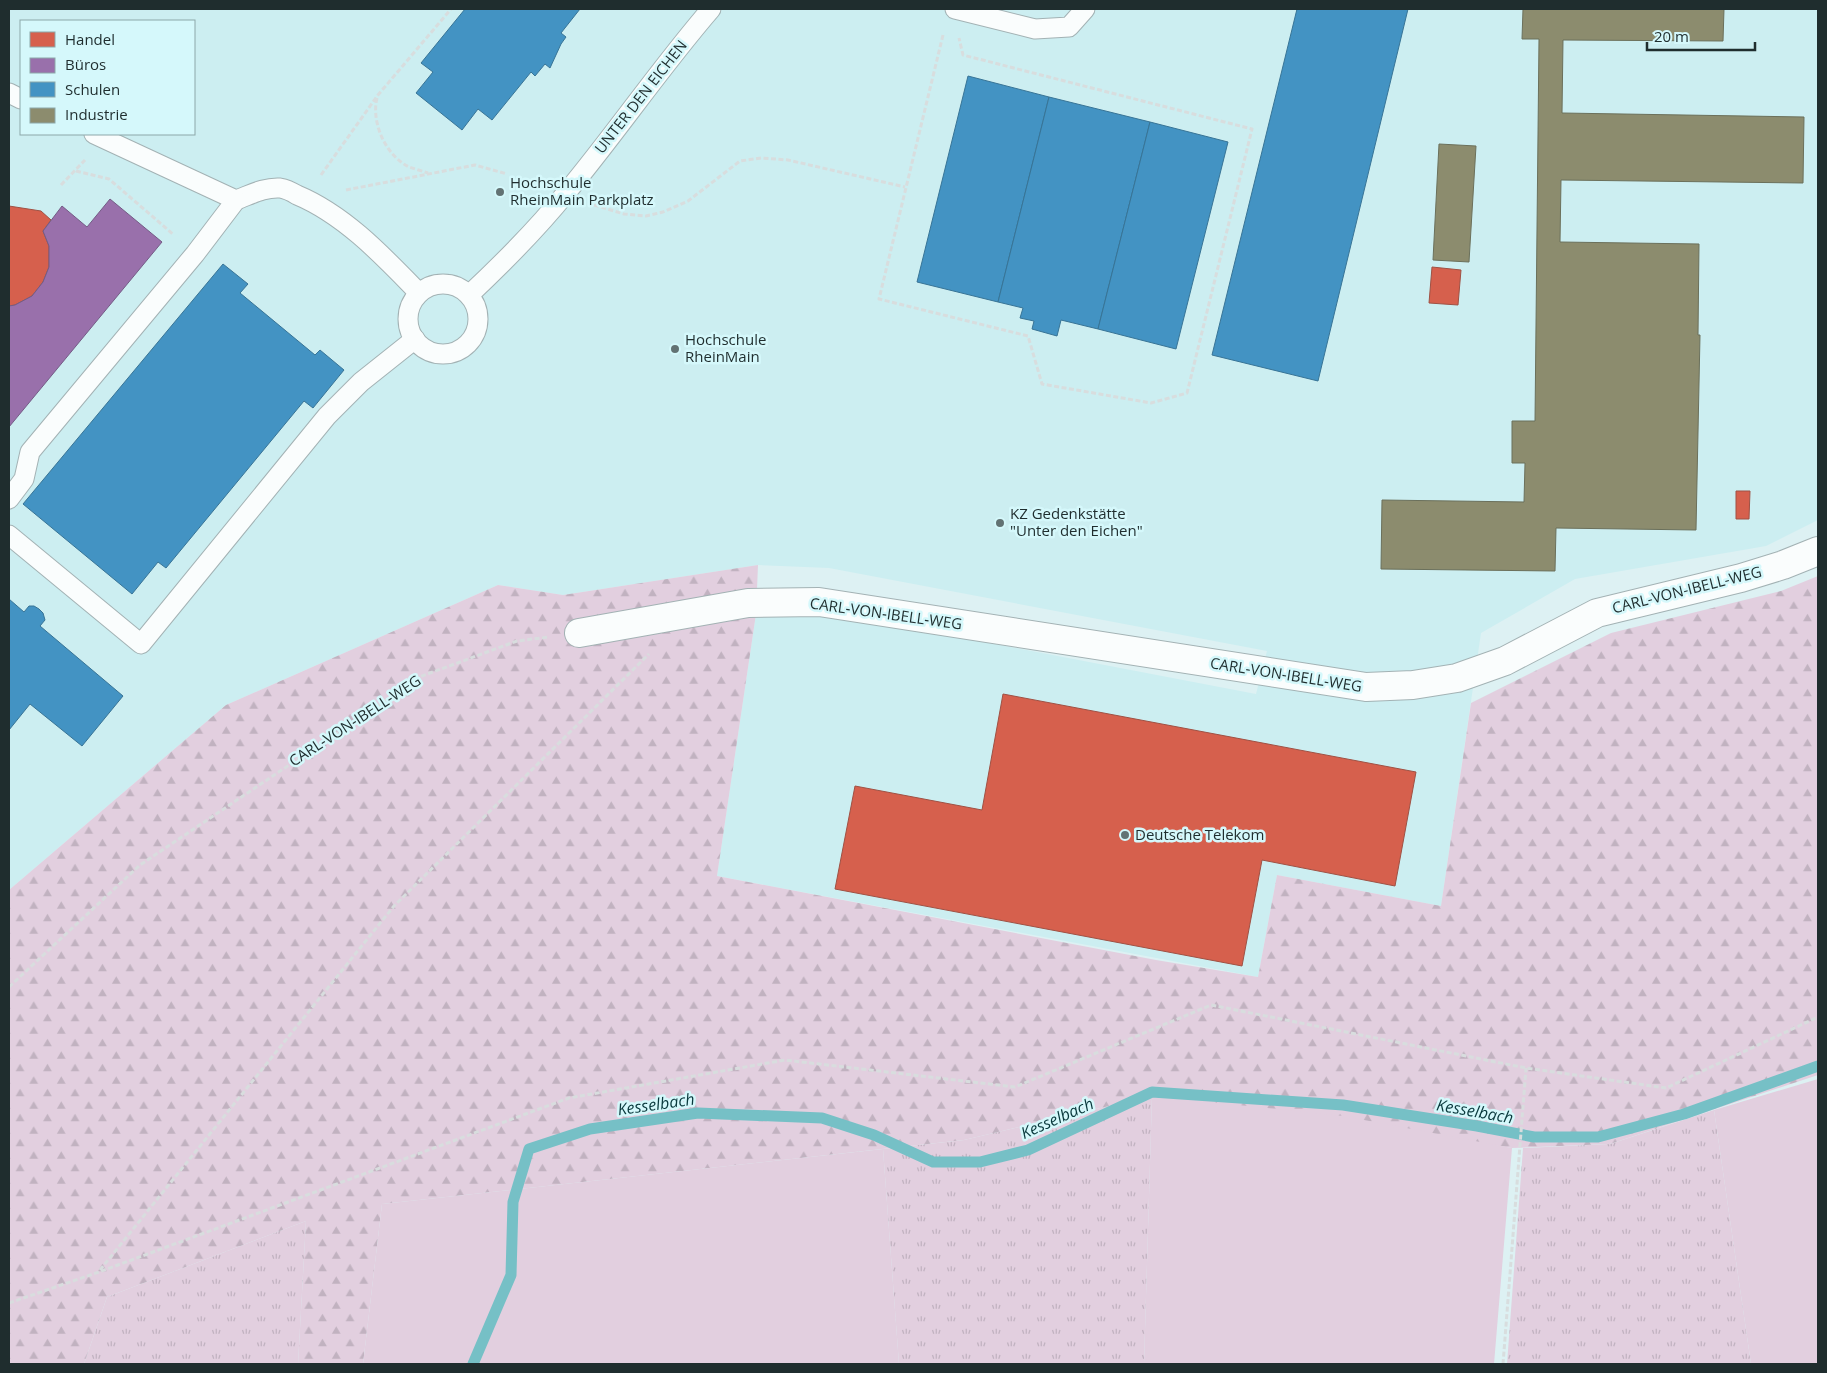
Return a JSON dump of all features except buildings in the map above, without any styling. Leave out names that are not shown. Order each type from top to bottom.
[{"type":"street","name":"CARL-VON-IBELL-WEG","points":[[580,633],[748,603],[819,602],[1366,687],[1413,685],[1457,678],[1505,661],[1597,613],[1741,578],[1783,565],[1818,551]]},
{"type":"lane","name":"UNTER DEN EICHEN","points":[[469,295],[503,263],[564,195],[620,126],[690,33],[712,9]]},
{"type":"lane","points":[[955,9],[1035,29],[1069,26],[1085,9]]},
{"type":"lane","points":[[96,135],[236,200]]},
{"type":"lane","points":[[9,499],[24,479],[30,452],[195,254],[236,200],[271,188],[282,188],[304,198],[355,232],[384,257],[419,293]]},
{"type":"lane","points":[[450,284],[460,288],[469,295],[476,305],[479,317],[477,329],[472,340],[463,349],[452,353],[442,354],[422,347],[410,330],[409,310],[419,293],[428,287],[450,284]]},
{"type":"lane","points":[[9,536],[141,644],[327,416],[361,382],[415,339]]},
{"type":"path","points":[[304,198],[378,95],[451,9]]},
{"type":"path","points":[[945,28],[879,299],[1028,336],[1042,384],[1151,403],[1187,393],[1252,129],[963,55],[958,36]]},
{"type":"path","points":[[378,95],[375,108],[376,123],[382,138],[393,154],[408,166],[429,173]]},
{"type":"path","points":[[564,195],[624,214],[646,216],[664,212],[688,200],[740,162],[761,158],[788,160],[905,186]]},
{"type":"path","points":[[304,198],[475,165],[507,174]]},
{"type":"path","points":[[76,171],[109,180],[195,254]]},
{"type":"path","name":"CARL-VON-IBELL-WEG","points":[[9,987],[140,865],[422,676],[517,641],[580,633]]},
{"type":"path","points":[[99,1272],[394,906],[654,650]]},
{"type":"path","points":[[9,1303],[99,1272],[570,1098],[785,1060],[1015,1087],[1210,1005],[1526,1068],[1666,1088],[1818,1017]]},
{"type":"path","points":[[1503,1364],[1526,1068]]},
{"type":"shaded area","name":"Hochschule RheinMain","points":[[9,9],[1818,9],[1818,520],[1766,546],[1575,579],[1481,633],[1441,906],[1277,875],[1258,977],[717,876],[756,614],[807,608],[1256,694],[1267,651],[829,568],[758,565],[563,595],[498,585],[226,705],[9,890]]},
{"type":"green space","points":[[758,565],[756,614],[717,876],[1156,960],[1258,977],[1277,875],[1441,906],[1471,703],[1611,633],[1781,591],[1818,576],[1818,1075],[1610,1144],[1512,1148],[1152,1096],[964,1140],[382,1204],[363,1364],[298,1364],[306,1221],[107,1297],[84,1364],[9,1364],[9,890],[226,705],[498,585],[563,595]]},
{"type":"green space","points":[[1818,1079],[1818,1364],[1751,1364],[1714,1110]]},
{"type":"green space","points":[[1152,1096],[1144,1364],[899,1364],[883,1149],[964,1140]]},
{"type":"green space","points":[[1152,1096],[1343,1116],[1512,1148],[1494,1364],[1144,1364]]},
{"type":"green space","points":[[1714,1110],[1751,1364],[1507,1364],[1523,1148],[1610,1144]]},
{"type":"green space","points":[[883,1149],[899,1364],[363,1364],[382,1204]]},
{"type":"green space","points":[[306,1221],[298,1364],[84,1364],[107,1297]]},
{"type":"waterway","name":"Kesselbach","points":[[473,1364],[511,1275],[513,1202],[529,1149],[590,1129],[698,1113],[822,1118],[874,1135],[933,1162],[980,1162],[1028,1150],[1152,1092],[1343,1105],[1534,1137],[1598,1137],[1684,1114],[1818,1066]]},
{"type":"place","name":"Hochschule RheinMain Parkplatz","points":[[500,192]]},
{"type":"place","name":"Hochschule RheinMain","points":[[675,349]]},
{"type":"place","name":"KZ Gedenkstätte \"Unter den Eichen\"","points":[[1000,523]]},
{"type":"place","name":"Deutsche Telekom","points":[[1125,835]]}]
